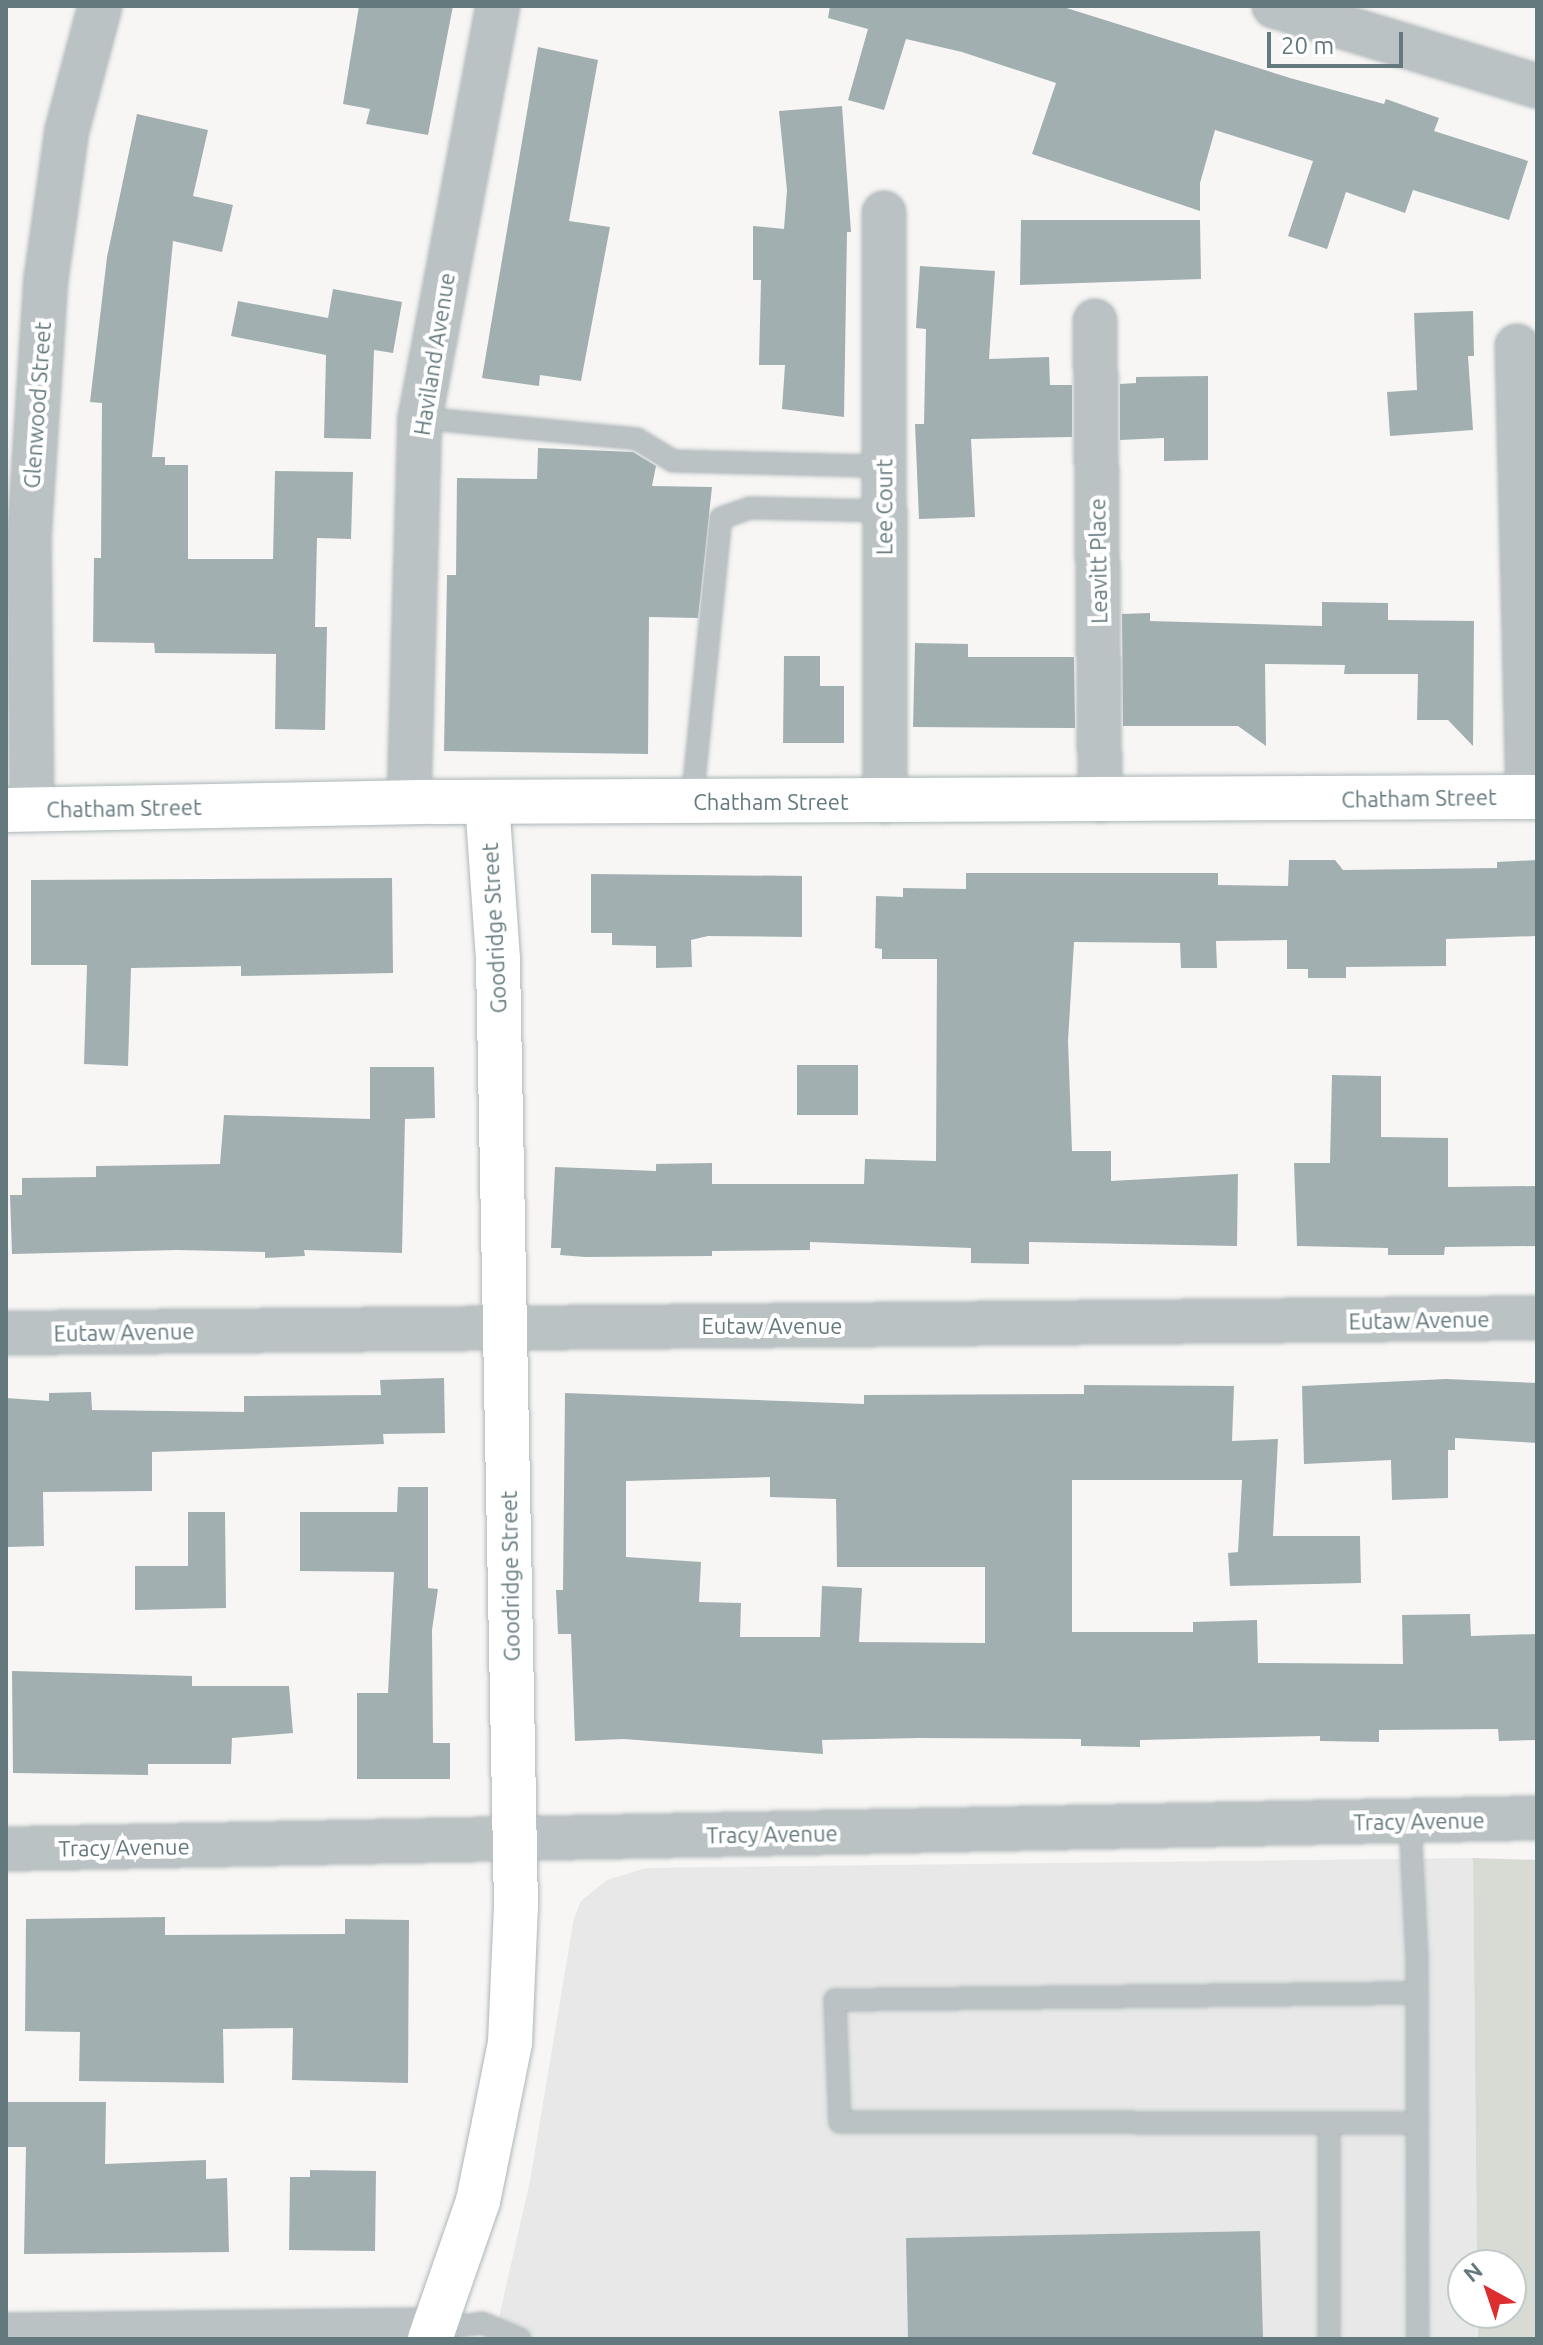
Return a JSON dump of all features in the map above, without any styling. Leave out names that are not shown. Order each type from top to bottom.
[{"type":"street","name":"Glenwood Street","points":[[19,810],[29,540],[46,279],[67,130],[100,6]]},
{"type":"street","name":"Haviland Avenue","points":[[409,802],[420,418],[498,6]]},
{"type":"street","points":[[1274,6],[1537,86]]},
{"type":"street","name":"Lee Court","points":[[884,213],[885,802]]},
{"type":"street","name":"Leavitt Place","points":[[1095,321],[1100,801]]},
{"type":"street","points":[[1517,346],[1532,797]]},
{"type":"street","name":"Chatham Street","points":[[19,810],[409,802],[1532,797]]},
{"type":"street","name":"Goodridge Street","points":[[432,2335],[478,2201],[510,2043],[515,1838],[498,959],[487,802]]},
{"type":"street","name":"Eutaw Avenue","points":[[6,1333],[1537,1318]]},
{"type":"street","name":"Tracy Avenue","points":[[6,1849],[1537,1818]]},
{"type":"street","points":[[6,2335],[432,2335]]},
{"type":"lane","points":[[420,418],[637,439],[673,461],[884,466]]},
{"type":"lane","points":[[692,802],[721,518],[750,508],[884,511]]},
{"type":"lane","points":[[1410,1820],[1416,1993],[1418,2339]]},
{"type":"lane","points":[[1416,1993],[835,2000],[840,2122],[1417,2123]]},
{"type":"lane","points":[[1329,2123],[1329,2339]]},
{"type":"lane","points":[[432,2335],[482,2323],[520,2339]]},
{"type":"shaded area","points":[[1473,1858],[1477,2249],[1447,2249],[1447,2329],[1478,2329],[1478,2339],[494,2339],[530,2181],[574,1918],[581,1901],[607,1880],[646,1868]]},
{"type":"shaded area","points":[[1473,1858],[1537,1860],[1537,2339],[1478,2339],[1478,2329],[1527,2329],[1527,2249],[1477,2249]]},
{"type":"building","points":[[359,6],[453,6],[428,135],[366,124],[370,109],[343,104]]},
{"type":"building","points":[[830,6],[1060,6],[1290,78],[1384,104],[1386,99],[1439,118],[1434,131],[1528,161],[1509,220],[1413,190],[1405,213],[1346,192],[1327,249],[1288,236],[1313,161],[1215,130],[1200,183],[1200,211],[1032,154],[1056,83],[962,52],[906,39],[884,110],[848,100],[868,29],[828,18]]},
{"type":"building","points":[[538,47],[598,60],[569,221],[610,227],[581,381],[540,375],[539,386],[482,378]]},
{"type":"building","points":[[842,106],[851,232],[847,232],[844,417],[782,409],[785,365],[759,365],[761,280],[753,280],[753,226],[784,229],[787,190],[779,111]]},
{"type":"building","points":[[137,114],[208,130],[193,196],[233,205],[222,252],[173,241],[152,457],[165,457],[165,465],[188,465],[188,559],[273,559],[275,471],[353,472],[351,539],[317,538],[315,627],[327,627],[325,730],[275,729],[276,654],[155,653],[154,643],[93,642],[94,558],[101,558],[102,403],[90,402],[107,257]]},
{"type":"building","points":[[1021,220],[1200,220],[1201,279],[1020,285]]},
{"type":"building","points":[[920,266],[995,271],[989,359],[1049,357],[1050,385],[1072,385],[1072,437],[971,439],[975,517],[919,519],[915,424],[924,424],[926,329],[916,328]]},
{"type":"building","points":[[333,289],[402,302],[393,353],[374,350],[371,439],[324,438],[326,355],[231,336],[238,301],[328,318]]},
{"type":"building","points":[[1473,311],[1474,356],[1468,356],[1473,430],[1390,436],[1387,392],[1417,390],[1414,313]]},
{"type":"building","points":[[1208,376],[1208,460],[1164,461],[1164,438],[1120,440],[1120,384],[1136,383],[1136,377]]},
{"type":"building","points":[[538,448],[633,452],[656,466],[652,486],[712,487],[698,618],[649,617],[648,754],[444,751],[447,575],[456,575],[457,478],[537,479]]},
{"type":"building","points":[[1322,602],[1388,603],[1388,620],[1474,621],[1473,746],[1448,720],[1417,720],[1418,674],[1344,674],[1345,665],[1265,664],[1266,746],[1238,726],[1123,726],[1122,614],[1150,613],[1150,621],[1322,626]]},
{"type":"building","points":[[915,643],[968,644],[968,657],[1074,657],[1075,728],[913,727]]},
{"type":"building","points":[[784,656],[820,656],[820,686],[844,686],[844,743],[783,743]]},
{"type":"building","points":[[1289,860],[1335,860],[1343,870],[1497,868],[1497,862],[1537,860],[1537,936],[1446,939],[1446,966],[1346,967],[1346,978],[1308,978],[1308,969],[1287,969],[1287,940],[1216,941],[1217,968],[1181,968],[1180,943],[1074,942],[1068,1041],[1072,1151],[1111,1151],[1111,1181],[1238,1174],[1237,1246],[1029,1242],[1029,1264],[971,1263],[971,1248],[810,1242],[810,1250],[712,1251],[712,1256],[585,1257],[560,1255],[561,1248],[551,1248],[555,1167],[656,1171],[656,1164],[712,1163],[712,1184],[864,1184],[865,1159],[936,1161],[937,959],[882,959],[882,949],[875,948],[876,896],[903,897],[903,888],[966,889],[966,873],[1218,873],[1218,885],[1288,886]]},
{"type":"building","points":[[591,874],[802,876],[802,937],[708,936],[691,940],[692,967],[656,968],[656,946],[612,945],[612,933],[591,933]]},
{"type":"building","points":[[392,878],[393,973],[241,976],[241,966],[131,968],[128,1066],[84,1064],[87,965],[31,965],[31,880]]},
{"type":"building","points":[[797,1065],[858,1065],[858,1115],[797,1115]]},
{"type":"building","points":[[370,1067],[434,1067],[435,1118],[405,1119],[402,1253],[304,1250],[305,1256],[265,1258],[265,1252],[177,1250],[12,1254],[10,1195],[22,1195],[22,1178],[96,1177],[96,1166],[220,1164],[224,1115],[370,1119]]},
{"type":"building","points":[[1332,1075],[1381,1076],[1381,1137],[1448,1138],[1448,1187],[1537,1186],[1537,1246],[1445,1247],[1444,1255],[1388,1255],[1388,1248],[1297,1246],[1294,1163],[1330,1163]]},
{"type":"building","points":[[444,1378],[445,1433],[383,1434],[384,1444],[152,1452],[152,1491],[43,1492],[44,1546],[8,1547],[6,1398],[49,1401],[49,1393],[91,1392],[92,1410],[244,1412],[244,1396],[381,1395],[380,1380]]},
{"type":"building","points":[[1446,1379],[1537,1383],[1537,1443],[1455,1438],[1455,1450],[1448,1450],[1448,1498],[1392,1500],[1391,1460],[1304,1464],[1302,1386]]},
{"type":"building","points":[[1084,1385],[1234,1386],[1232,1441],[1278,1439],[1273,1536],[1360,1536],[1361,1583],[1230,1586],[1228,1553],[1238,1552],[1242,1480],[1072,1480],[1072,1632],[1193,1632],[1193,1622],[1257,1620],[1258,1663],[1403,1664],[1402,1615],[1470,1614],[1471,1636],[1537,1634],[1537,1740],[1499,1741],[1498,1729],[1379,1730],[1379,1742],[1320,1741],[1320,1736],[1140,1740],[1140,1747],[1081,1746],[1081,1739],[919,1738],[822,1740],[823,1754],[624,1739],[575,1741],[571,1634],[558,1634],[556,1590],[563,1590],[565,1393],[864,1404],[864,1395],[1084,1394]],"holes":[[[770,1477],[770,1497],[836,1499],[837,1567],[985,1567],[985,1643],[859,1642],[862,1588],[822,1586],[820,1637],[740,1637],[741,1603],[699,1602],[701,1562],[626,1557],[626,1481]]]},
{"type":"building","points":[[398,1487],[428,1487],[428,1588],[438,1589],[432,1630],[433,1743],[450,1743],[450,1779],[357,1779],[357,1693],[388,1693],[394,1572],[300,1571],[300,1512],[397,1512]]},
{"type":"building","points":[[188,1512],[225,1512],[226,1608],[135,1610],[135,1566],[188,1566]]},
{"type":"building","points":[[12,1671],[192,1676],[192,1686],[289,1686],[293,1733],[232,1738],[231,1764],[148,1764],[148,1775],[13,1773]]},
{"type":"building","points":[[165,1917],[165,1935],[345,1934],[345,1919],[409,1920],[408,2083],[292,2080],[293,2028],[223,2029],[224,2083],[79,2081],[80,2032],[25,2031],[26,1919]]},
{"type":"building","points":[[6,2102],[106,2102],[105,2164],[206,2160],[206,2179],[227,2178],[229,2252],[24,2254],[26,2147],[6,2147]]},
{"type":"building","points":[[310,2170],[376,2171],[375,2251],[289,2250],[290,2177],[310,2177]]},
{"type":"building","points":[[1260,2231],[1263,2339],[908,2339],[906,2238]]}]
